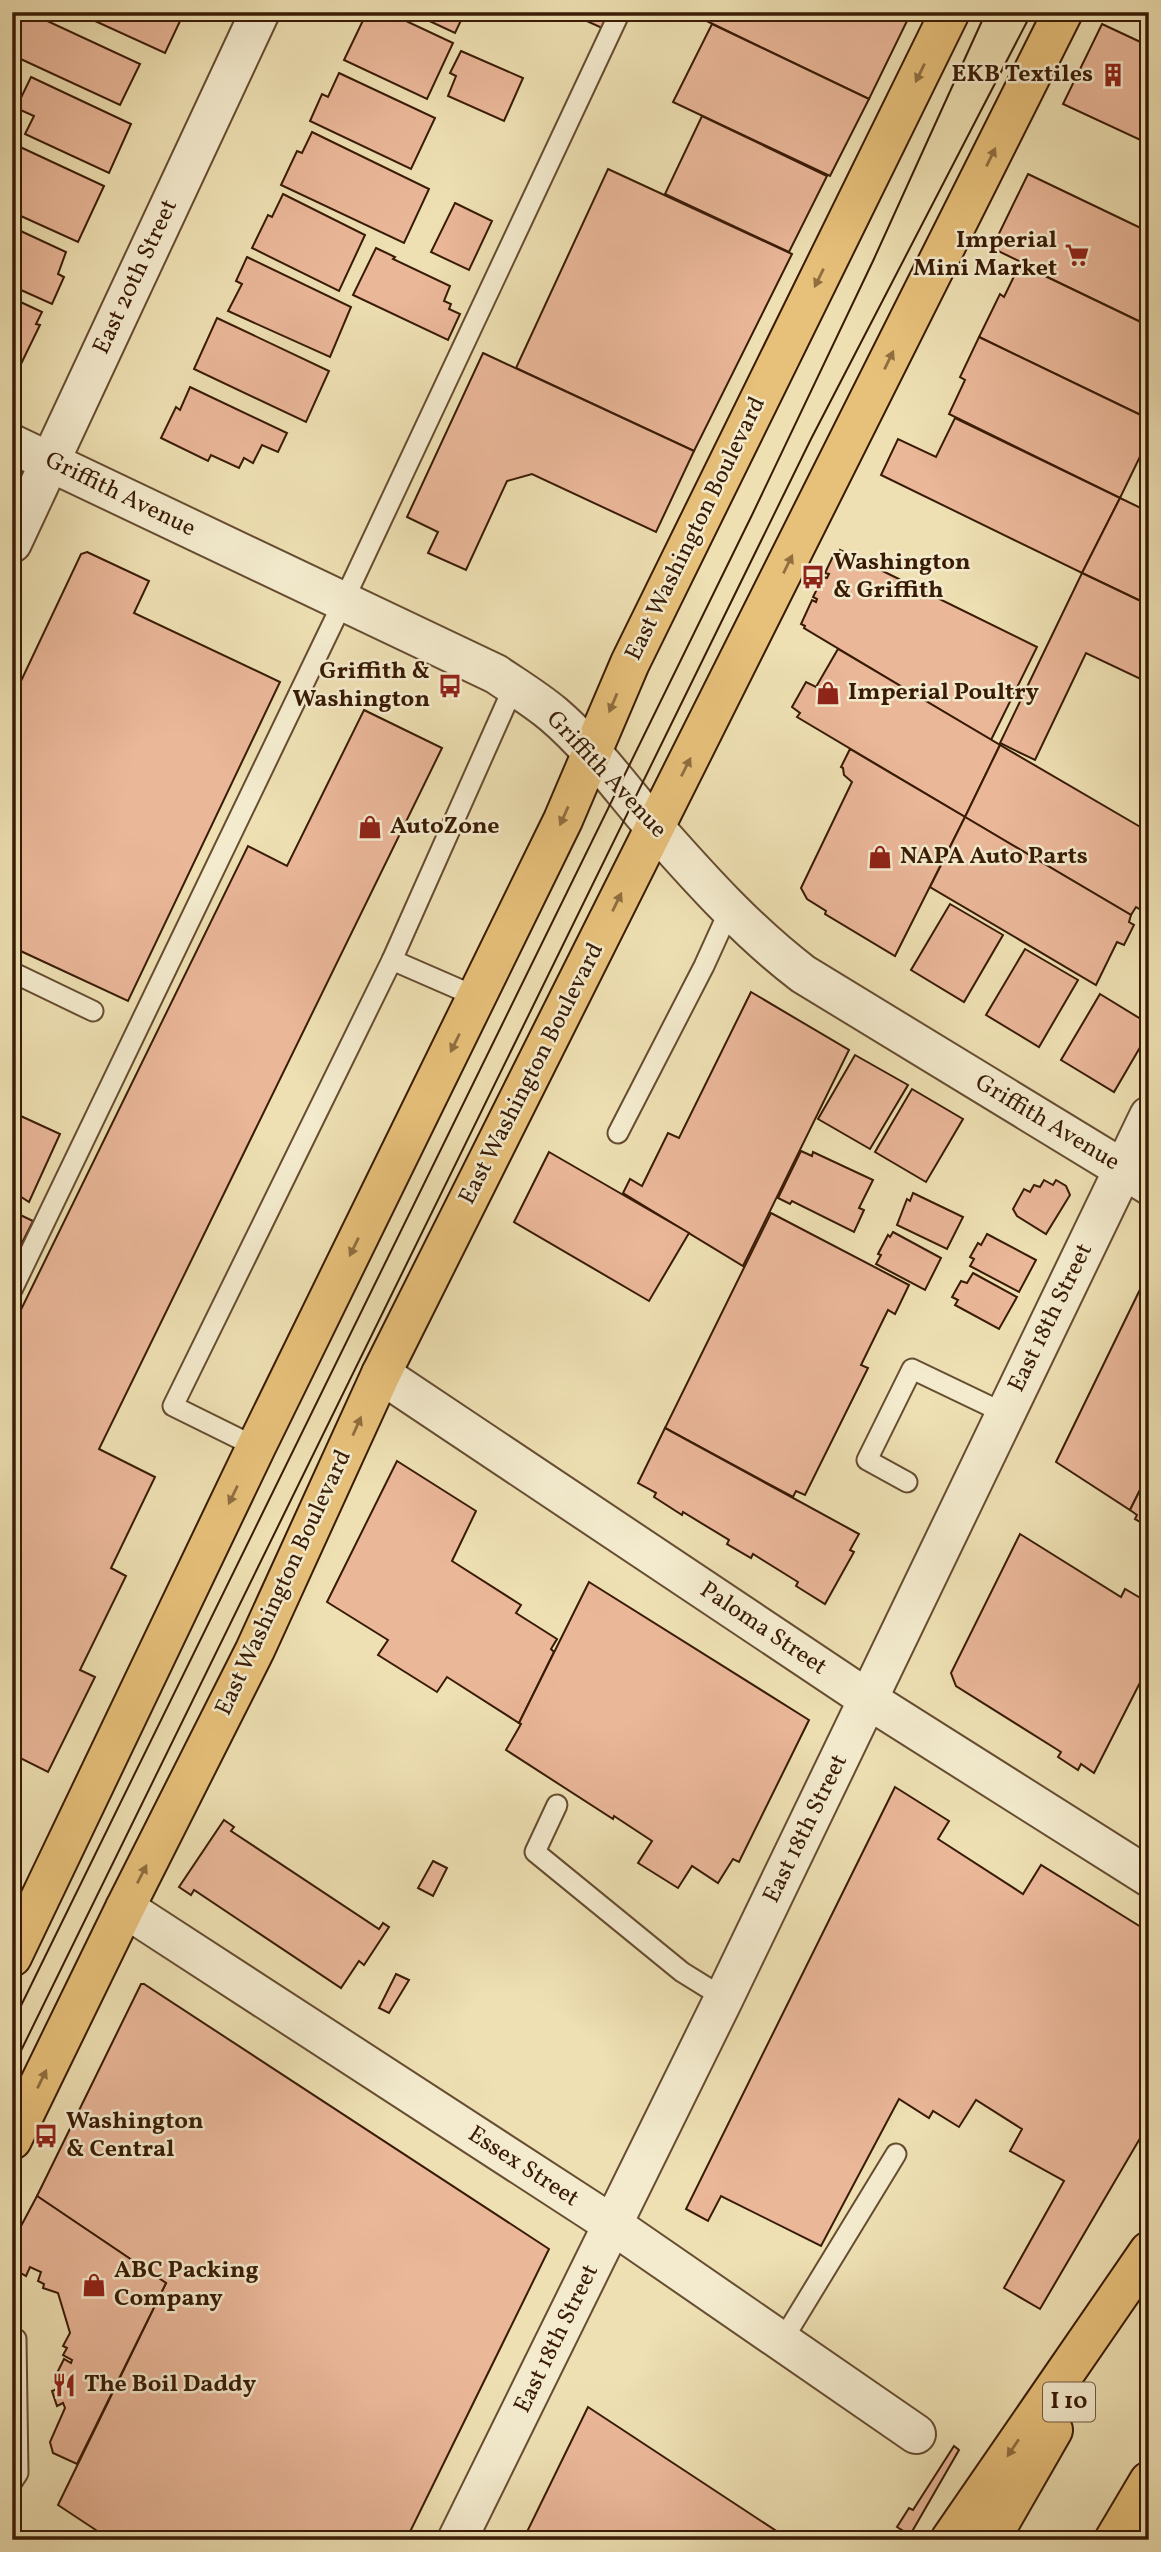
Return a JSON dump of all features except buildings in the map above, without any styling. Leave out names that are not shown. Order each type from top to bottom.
[{"type":"main road","name":"East Washington Boulevard","points":[[12,1957],[256,1447],[563,820],[639,645],[950,12]]},
{"type":"main road","name":"East Washington Boulevard","points":[[12,2140],[255,1650],[381,1374],[1063,12]]},
{"type":"main road","points":[[950,2540],[1149,2251]]},
{"type":"main road","name":"I 10","points":[[990,2540],[1149,2265]]},
{"type":"main road","points":[[1114,2540],[1149,2481]]},
{"type":"main road","points":[[1143,2540],[1149,2534]]},
{"type":"street","name":"East 20th Street","points":[[12,543],[260,12]]},
{"type":"street","name":"Griffith Avenue","points":[[12,444],[496,674],[554,715],[592,753],[729,911],[769,948],[803,974],[1135,1177]]},
{"type":"street","name":"East 18th Street","points":[[457,2540],[724,1998],[1006,1414],[1135,1177],[1149,1116]]},
{"type":"street","name":"Paloma Street","points":[[381,1374],[869,1700],[1149,1877]]},
{"type":"street","name":"Essex Street","points":[[125,1908],[613,2225],[916,2434]]},
{"type":"lane","points":[[12,1290],[343,602],[620,12]]},
{"type":"lane","points":[[256,1447],[173,1406],[392,960],[514,686]]},
{"type":"lane","points":[[618,1133],[704,966],[729,911]]},
{"type":"lane","points":[[392,960],[477,997]]},
{"type":"lane","points":[[12,972],[93,1011]]},
{"type":"lane","points":[[908,1482],[867,1460],[912,1369],[1006,1414]]},
{"type":"lane","points":[[557,1805],[535,1852],[682,1972],[724,1998]]},
{"type":"lane","points":[[782,2341],[896,2154]]},
{"type":"lane","points":[[12,2337],[16,2339],[18,2473],[12,2482]]},
{"type":"tram line","points":[[12,2024],[752,515],[873,261],[986,12]]},
{"type":"tram line","points":[[12,2069],[811,439],[1032,12]]},
{"type":"place","name":"EKB Textiles","points":[[1113,75]]},
{"type":"place","name":"Imperial Mini Market","points":[[1077,255]]},
{"type":"place","name":"Washington & Griffith","points":[[813,577]]},
{"type":"place","name":"Griffith & Washington","points":[[450,686]]},
{"type":"place","name":"Imperial Poultry","points":[[828,693]]},
{"type":"place","name":"AutoZone","points":[[370,827]]},
{"type":"place","name":"NAPA Auto Parts","points":[[880,857]]},
{"type":"place","name":"Washington & Central","points":[[46,2136]]},
{"type":"place","name":"ABC Packing Company","points":[[94,2285]]},
{"type":"place","name":"The Boil Daddy","points":[[64,2385]]}]
